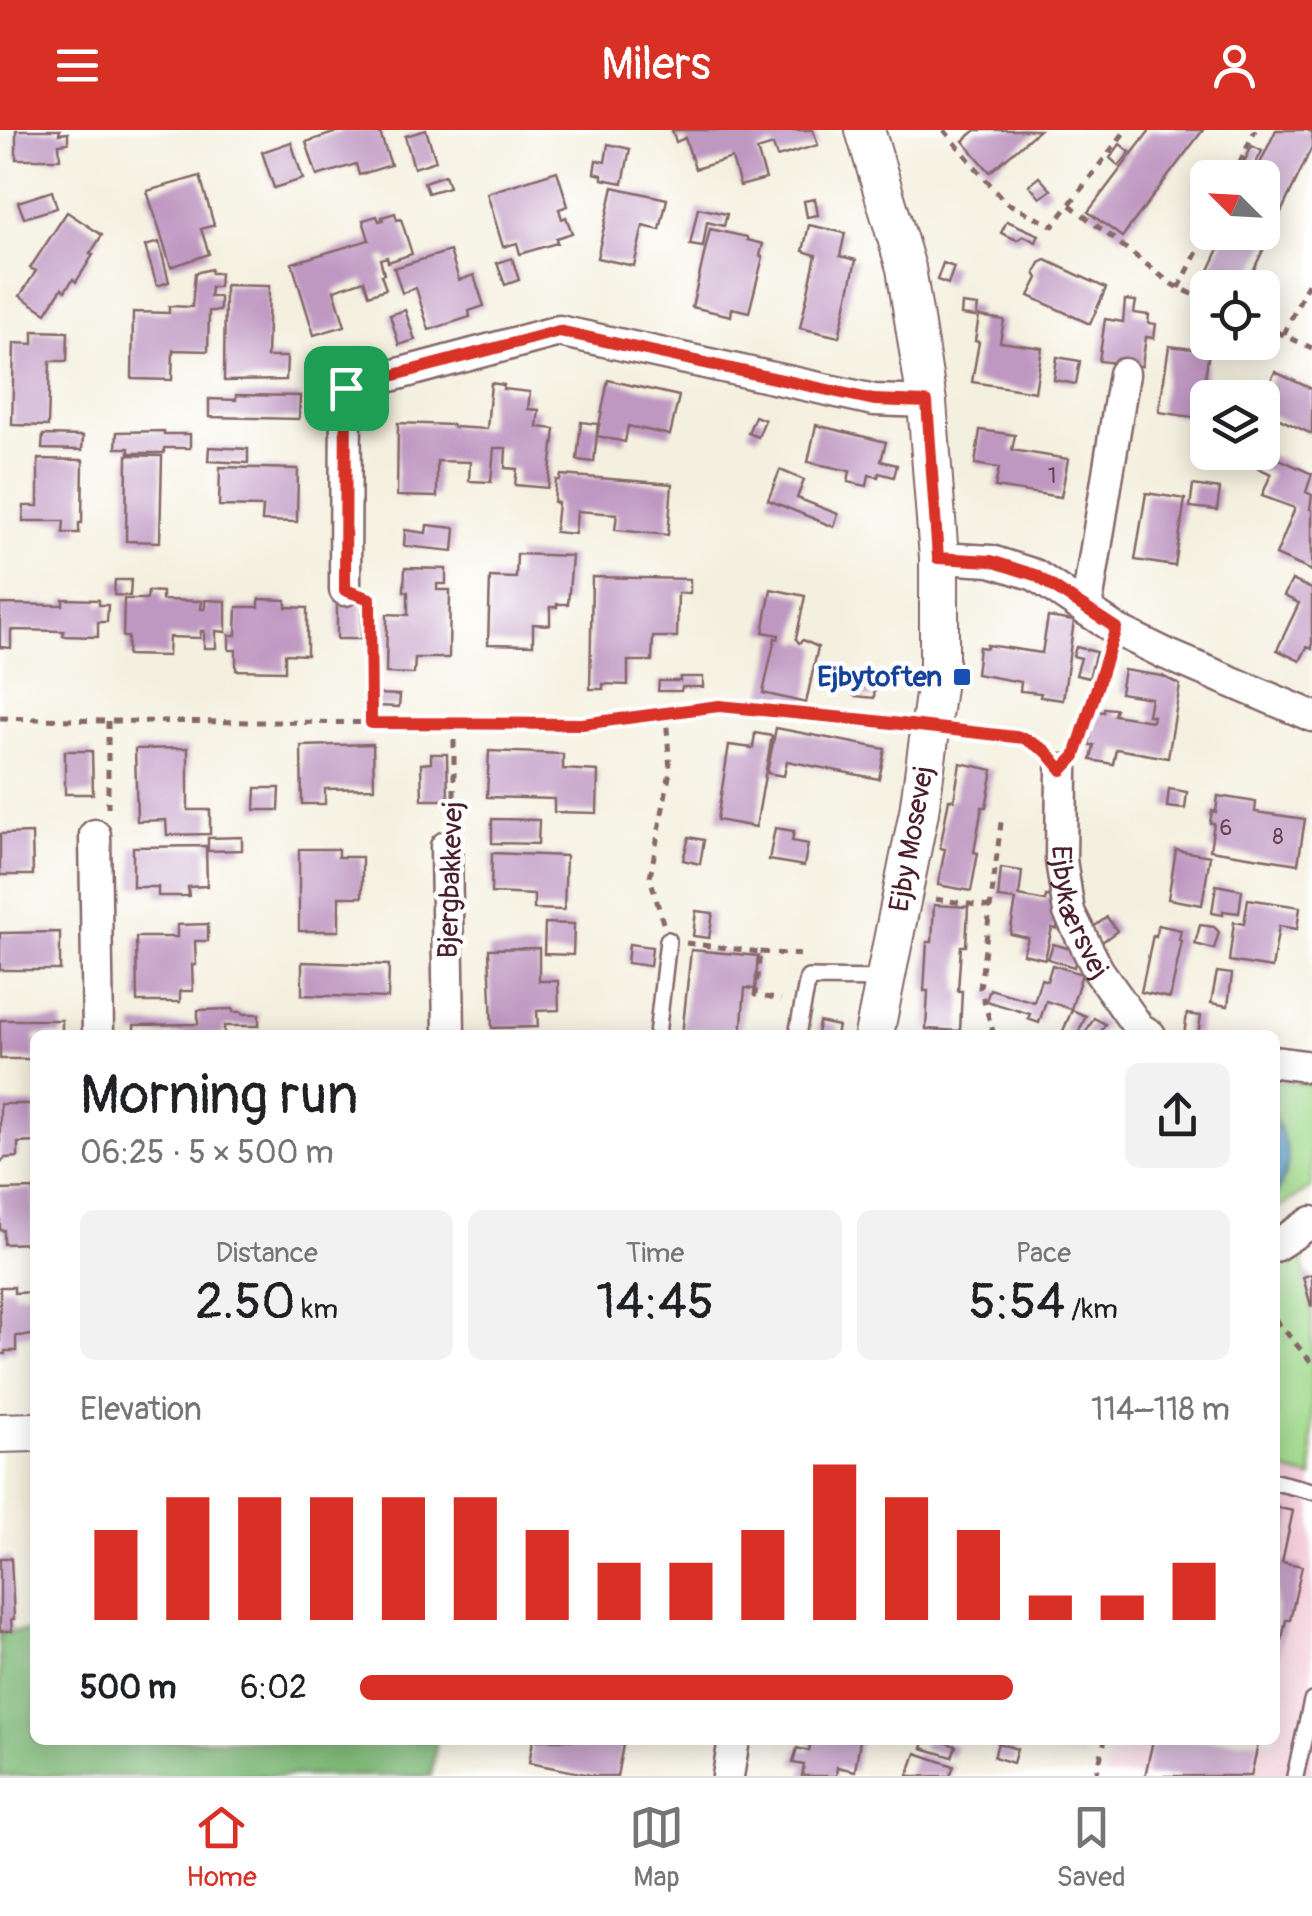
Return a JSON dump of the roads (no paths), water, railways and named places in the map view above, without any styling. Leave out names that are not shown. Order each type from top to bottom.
[{"type":"street","name":"Ejby Mosevej","points":[[865,130],[906,268],[927,402],[938,558],[939,664],[919,812],[875,1030]]},
{"type":"street","points":[[345,590],[346,388],[559,331],[874,400],[927,402]]},
{"type":"street","points":[[1086,610],[1124,374]]},
{"type":"street","points":[[938,558],[991,561],[1035,575],[1086,610],[1166,654],[1312,716]]},
{"type":"street","name":"Ejbykærsvej","points":[[1062,770],[1061,860],[1069,912],[1098,970],[1143,1030]]},
{"type":"street","points":[[96,835],[98,1030]]},
{"type":"street","name":"Bjergbakkevej","points":[[446,847],[449,1030]]},
{"type":"street","points":[[1280,1063],[1312,1066]]},
{"type":"street","points":[[1280,1243],[1312,1222]]},
{"type":"street","points":[[0,1433],[30,1432]]},
{"type":"street","points":[[728,1776],[733,1745]]},
{"type":"lane","points":[[659,1030],[668,941]]},
{"type":"lane","points":[[798,1030],[808,978],[885,979]]},
{"type":"lane","points":[[1280,1483],[1312,1491]]},
{"type":"lane","points":[[1295,1776],[1312,1701]]},
{"type":"water","points":[[1280,1131],[1287,1158],[1280,1186]]},
{"type":"place","name":"Ejbytoften","points":[[962,677]]}]
